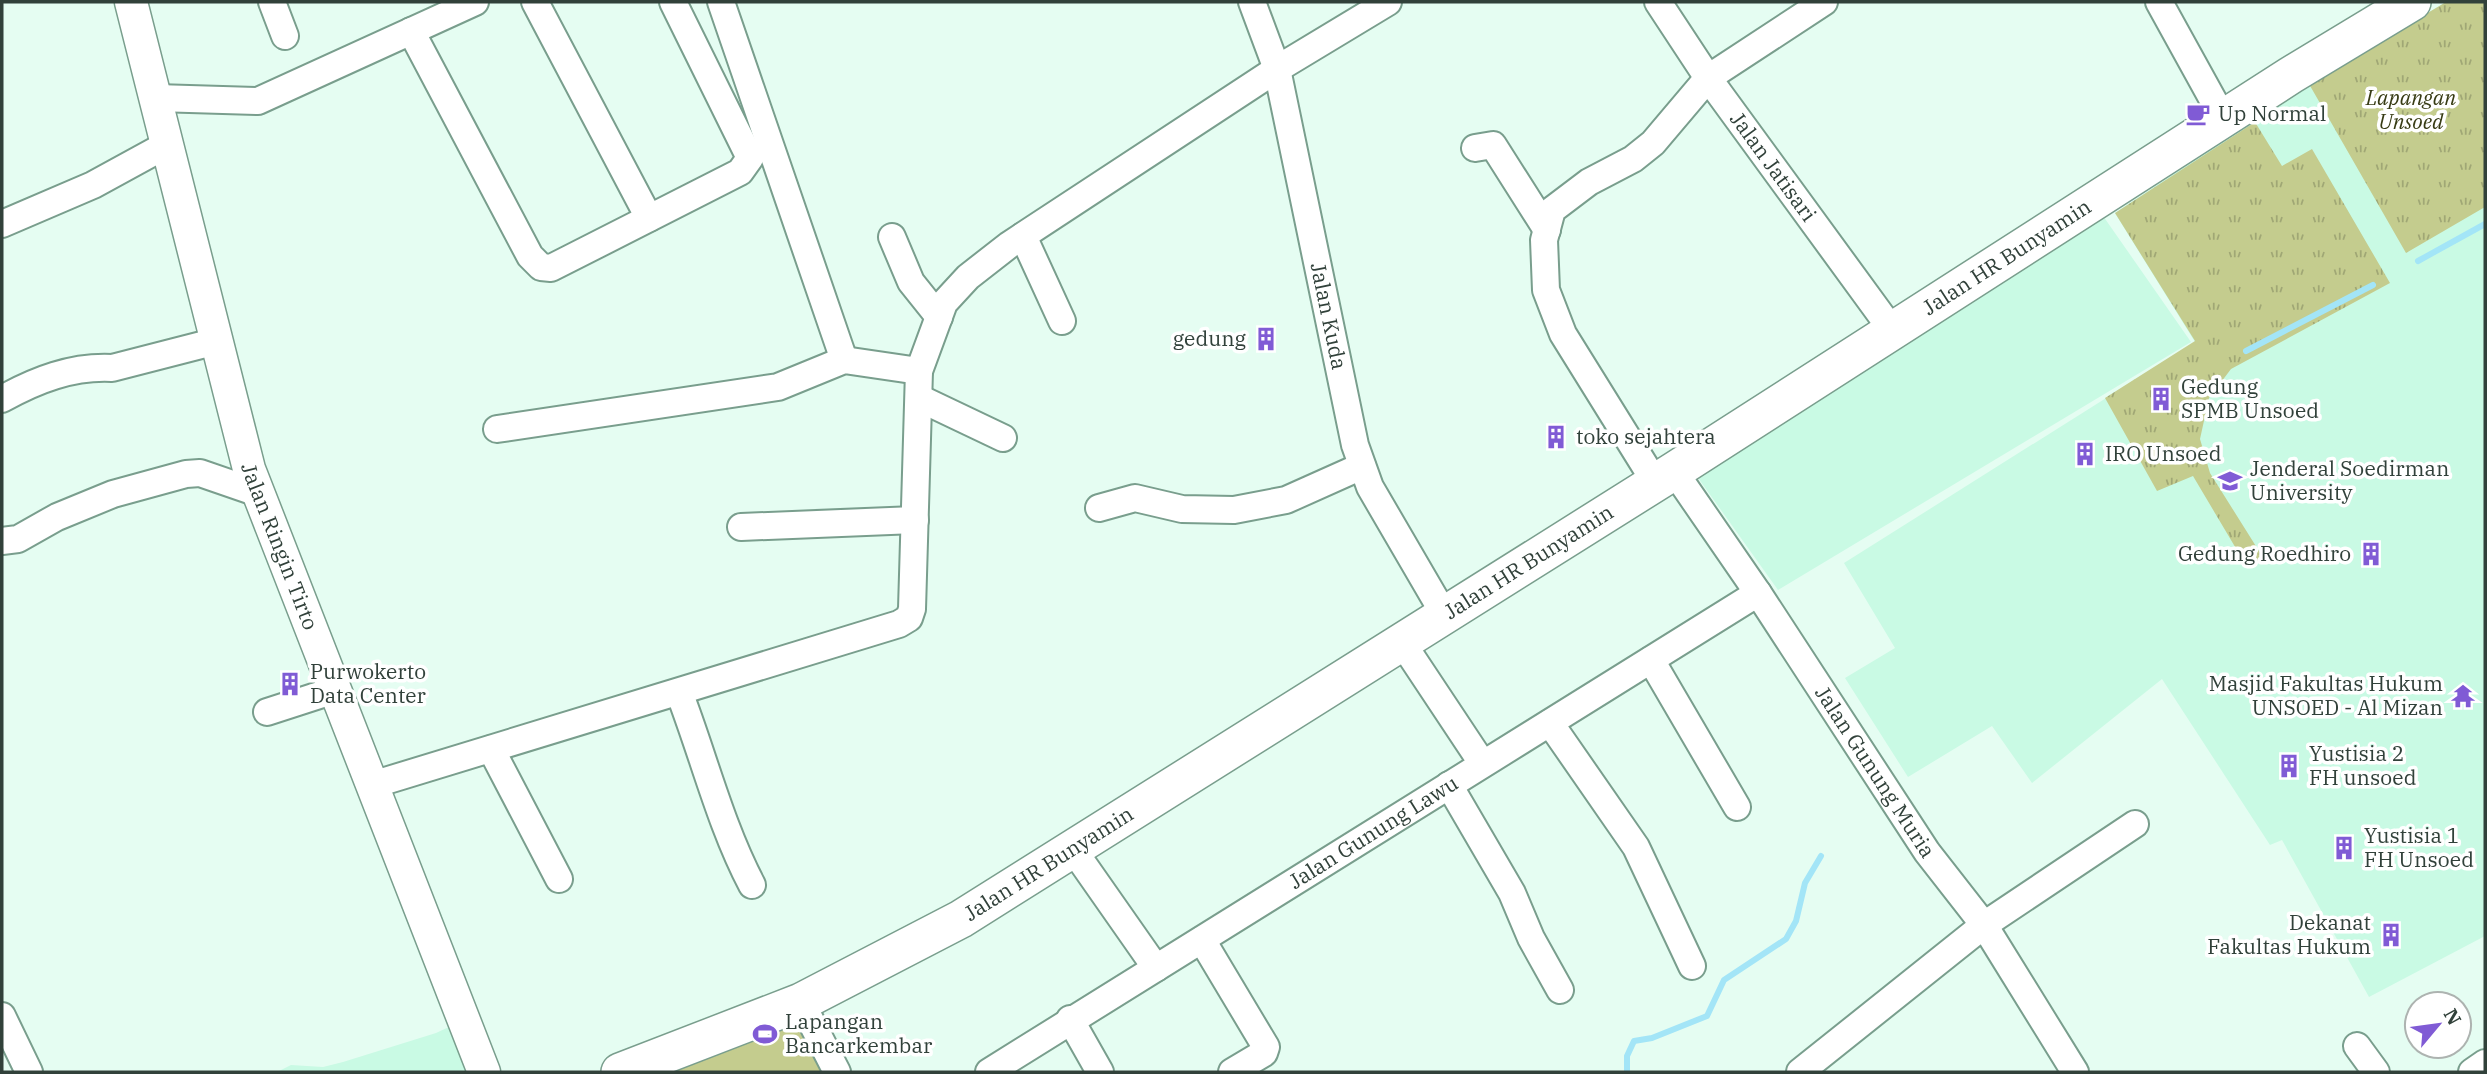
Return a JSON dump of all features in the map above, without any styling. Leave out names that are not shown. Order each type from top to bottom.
[{"type":"main road","name":"Jalan HR Bunyamin","points":[[620,1072],[801,1002],[961,919],[1664,476],[2223,118],[2412,2]]},
{"type":"street","name":"Jalan Ringin Tirto","points":[[131,2],[248,469],[484,1072]]},
{"type":"street","points":[[272,2],[285,36]]},
{"type":"street","points":[[156,98],[258,101],[475,2]]},
{"type":"street","points":[[535,2],[649,218]]},
{"type":"street","points":[[411,32],[530,256],[541,267],[551,268],[740,172],[750,158],[673,2]]},
{"type":"street","points":[[721,2],[844,360]]},
{"type":"street","name":"Jalan Kuda","points":[[1252,2],[1277,69],[1355,445],[1370,488],[1444,614]]},
{"type":"street","points":[[372,785],[900,624],[909,618],[912,609],[919,372],[944,303],[968,277],[1023,236],[1277,69],[1388,2]]},
{"type":"street","name":"Jalan Jatisari","points":[[1658,2],[1708,78],[1892,330]]},
{"type":"street","points":[[1547,230],[1552,209],[1589,181],[1633,159],[1653,143],[1708,78],[1824,2]]},
{"type":"street","points":[[2159,2],[2223,118]]},
{"type":"street","points":[[2,225],[93,185],[168,144]]},
{"type":"street","points":[[1475,148],[1493,145],[1547,230]]},
{"type":"street","name":"Jalan Gunung Muria","points":[[1547,230],[1544,240],[1546,290],[1563,334],[1664,476],[1758,593],[1927,852],[1984,925],[2075,1072]]},
{"type":"street","points":[[1023,236],[1062,321]]},
{"type":"street","points":[[892,237],[911,282],[939,317]]},
{"type":"street","points":[[2,399],[43,377],[95,367],[112,368],[217,341]]},
{"type":"street","points":[[497,429],[778,387],[844,360],[919,372]]},
{"type":"street","points":[[919,398],[1003,438]]},
{"type":"street","points":[[1098,508],[1135,498],[1182,509],[1234,510],[1286,500],[1362,466]]},
{"type":"street","points":[[2,541],[18,539],[57,517],[113,494],[186,474],[200,473],[258,493]]},
{"type":"street","points":[[741,527],[915,520]]},
{"type":"street","name":"Jalan Gunung Lawu","points":[[989,1072],[1070,1019],[1202,940],[1758,593]]},
{"type":"street","points":[[1401,640],[1482,763]]},
{"type":"street","points":[[1651,660],[1737,807]]},
{"type":"street","points":[[267,712],[335,690]]},
{"type":"street","points":[[679,692],[711,791],[752,885]]},
{"type":"street","points":[[1550,723],[1642,857],[1692,966]]},
{"type":"street","points":[[491,749],[559,879]]},
{"type":"street","points":[[1449,785],[1512,892],[1531,938],[1560,990]]},
{"type":"street","points":[[1800,1072],[1984,925],[2135,824]]},
{"type":"street","points":[[1072,848],[1156,968]]},
{"type":"street","points":[[1202,940],[1266,1047],[1264,1054],[1232,1072]]},
{"type":"street","points":[[801,1002],[837,1072]]},
{"type":"street","points":[[1070,1019],[1100,1072]]},
{"type":"street","points":[[3,1020],[29,1072]]},
{"type":"street","points":[[2357,1046],[2376,1072]]},
{"type":"street","points":[[2472,1072],[2485,1063]]},
{"type":"shaded area","name":"Jenderal Soedirman University","points":[[2446,2],[2485,2],[2485,936],[2369,997],[2282,840],[2270,845],[2162,679],[2032,783],[1992,726],[1908,777],[1845,678],[1895,648],[1844,563],[2195,342],[2115,213],[2309,84]]},
{"type":"shaded area","points":[[2101,213],[2191,342],[1778,590],[1691,468]]},
{"type":"shaded area","points":[[464,1020],[484,1072],[277,1072],[291,1065],[323,1067],[343,1062],[436,1033]]},
{"type":"green space","name":"Lapangan Unsoed","points":[[2446,2],[2485,2],[2485,207],[2406,253],[2309,84]]},
{"type":"green space","points":[[2255,122],[2282,166],[2312,149],[2390,283],[2231,369],[2209,398],[2200,439],[2210,473],[2264,559],[2247,567],[2193,476],[2157,491],[2105,398],[2195,341],[2115,213]]},
{"type":"green space","name":"Lapangan Bancarkembar","points":[[797,996],[833,1072],[632,1072]]},
{"type":"waterway","points":[[2418,261],[2485,224]]},
{"type":"waterway","points":[[2246,351],[2373,285]]},
{"type":"waterway","points":[[1627,1072],[1627,1056],[1634,1041],[1652,1038],[1707,1016],[1724,980],[1786,939],[1796,921],[1805,883],[1821,856]]},
{"type":"place","name":"Up Normal","points":[[2198,114]]},
{"type":"place","name":"gedung","points":[[1266,339]]},
{"type":"place","name":"Gedung SPMB Unsoed","points":[[2161,399]]},
{"type":"place","name":"toko sejahtera","points":[[1556,437]]},
{"type":"place","name":"IRO Unsoed","points":[[2085,454]]},
{"type":"place","name":"Jenderal Soedirman University","points":[[2230,481]]},
{"type":"place","name":"Gedung Roedhiro","points":[[2371,554]]},
{"type":"place","name":"Purwokerto Data Center","points":[[290,684]]},
{"type":"place","name":"Masjid Fakultas Hukum UNSOED - Al Mizan","points":[[2463,696]]},
{"type":"place","name":"Yustisia 2 FH unsoed","points":[[2289,766]]},
{"type":"place","name":"Yustisia 1 FH Unsoed","points":[[2344,848]]},
{"type":"place","name":"Dekanat Fakultas Hukum","points":[[2391,935]]},
{"type":"place","name":"Lapangan Bancarkembar","points":[[765,1034]]}]
